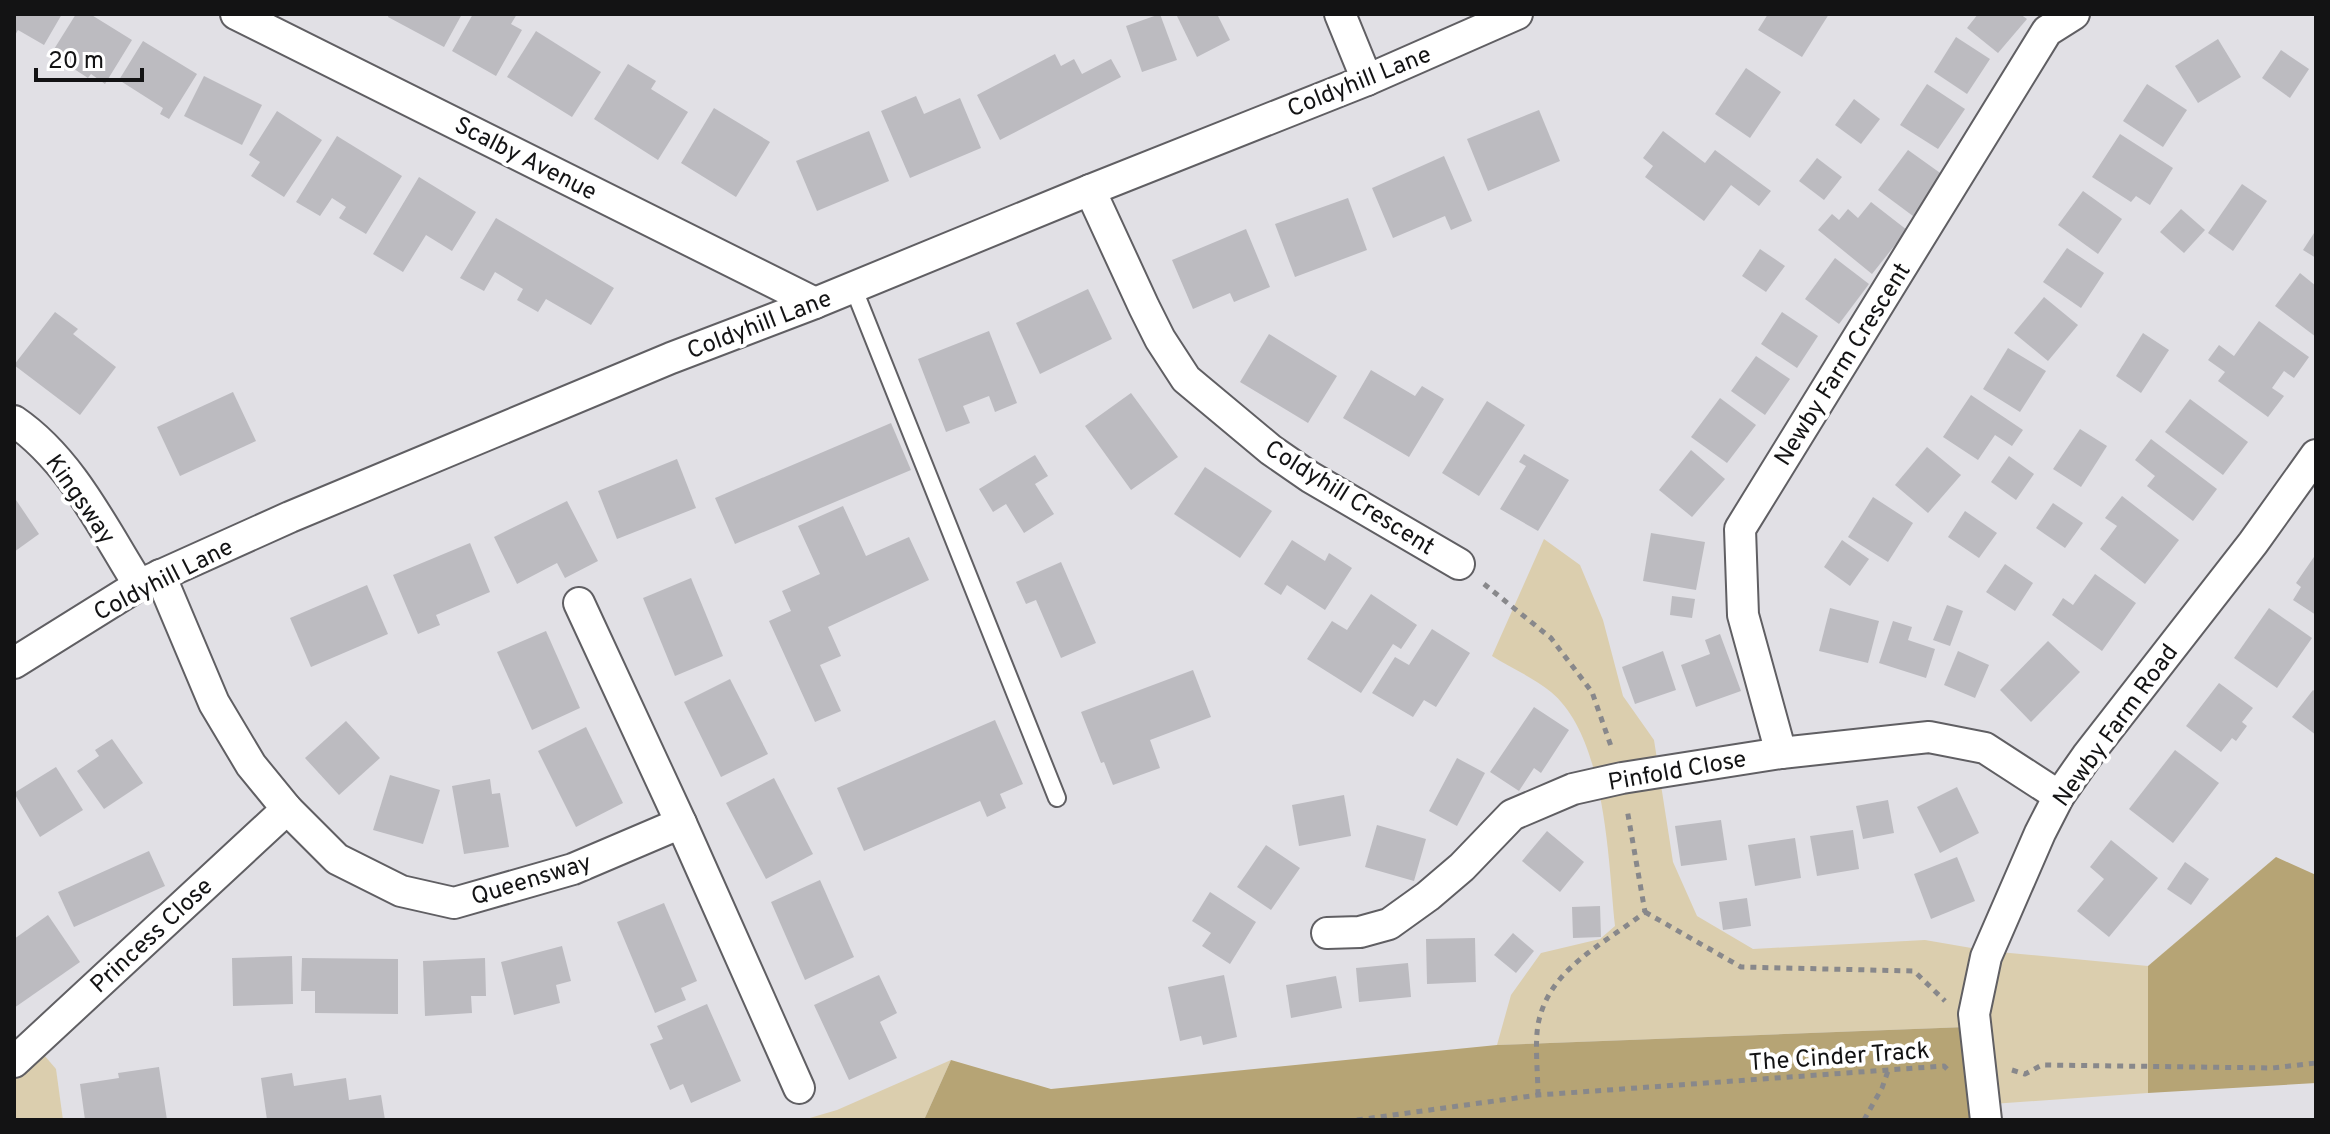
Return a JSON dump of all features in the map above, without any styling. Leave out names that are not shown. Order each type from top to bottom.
[{"type":"street","name":"Scalby Avenue","points":[[236,14],[815,303]]},
{"type":"street","points":[[1340,14],[1367,80]]},
{"type":"street","name":"Coldyhill Lane","points":[[14,663],[149,580],[656,364],[1367,80],[1517,14]]},
{"type":"street","name":"Newby Farm Crescent","points":[[1781,753],[1743,615],[1740,529],[2047,31],[2074,14]]},
{"type":"street","name":"Coldyhill Crescent","points":[[1090,190],[1149,318],[1186,379],[1271,450],[1310,477],[1459,564]]},
{"type":"street","name":"Kingsway","points":[[14,421],[30,431],[61,464],[149,580]]},
{"type":"street","name":"Newby Farm Road","points":[[1986,1120],[1974,1014],[1986,957],[2040,833],[2059,796],[2253,543],[2316,455]]},
{"type":"street","name":"Queensway","points":[[149,580],[214,703],[251,765],[287,809],[337,859],[401,891],[454,903],[573,869],[681,823]]},
{"type":"street","points":[[579,603],[799,1088]]},
{"type":"street","name":"Pinfold Close","points":[[1327,933],[1360,932],[1389,924],[1462,867],[1512,815],[1573,789],[1622,778],[1781,753],[1929,737],[1985,748],[2059,796]]},
{"type":"street","name":"Princess Close","points":[[14,1062],[287,809]]},
{"type":"lane","points":[[853,287],[1057,798]]},
{"type":"path","points":[[1459,564],[1551,638],[1592,692],[1622,778],[1645,912]]},
{"type":"path","points":[[1645,912],[1741,967],[1914,971],[1955,1011],[1974,1014]]},
{"type":"path","points":[[1538,1095],[1538,1021],[1552,988],[1579,958],[1645,912]]},
{"type":"path","name":"The Cinder Track","points":[[1357,1120],[1538,1095],[1944,1066],[1952,1075],[1960,1069],[2003,1067],[2025,1074],[2042,1065],[2272,1068],[2316,1063]]},
{"type":"path","points":[[1864,1120],[1888,1071]]},
{"type":"shaded area","points":[[1544,539],[1580,565],[1603,620],[1623,696],[1654,740],[1673,862],[1697,916],[1753,949],[1925,940],[1983,950],[1966,1027],[1497,1045],[1511,995],[1541,953],[1600,939],[1615,926],[1601,801],[1583,739],[1569,713],[1551,692],[1492,656]]},
{"type":"shaded area","points":[[2276,857],[2316,875],[2316,1083],[2148,1093],[2148,966]]},
{"type":"shaded area","points":[[1999,952],[2148,966],[2148,1093],[1992,1104],[1984,1018]]},
{"type":"shaded area","points":[[1966,1027],[1975,1120],[924,1120],[951,1060],[1051,1089],[1497,1045]]},
{"type":"shaded area","points":[[26,1034],[56,1069],[63,1120],[14,1120],[14,1041]]},
{"type":"shaded area","points":[[951,1060],[924,1120],[803,1120],[837,1110]]},
{"type":"building","points":[[14,14],[62,14],[44,45],[18,30],[14,37]]},
{"type":"building","points":[[76,14],[90,14],[132,40],[105,84],[91,74],[88,78],[51,54]]},
{"type":"building","points":[[389,14],[462,14],[444,47],[388,17]]},
{"type":"building","points":[[473,14],[517,14],[511,24],[522,30],[496,76],[452,51]]},
{"type":"building","points":[[1160,14],[1177,60],[1142,72],[1126,26]]},
{"type":"building","points":[[1176,14],[1217,14],[1230,40],[1197,57]]},
{"type":"building","points":[[1768,14],[1829,14],[1802,57],[1758,30]]},
{"type":"building","points":[[1978,14],[2020,14],[2027,19],[1998,53],[1967,28]]},
{"type":"building","points":[[536,31],[601,72],[572,117],[507,77]]},
{"type":"building","points":[[1956,37],[1990,59],[1967,94],[1934,72]]},
{"type":"building","points":[[2218,39],[2241,77],[2198,103],[2175,66]]},
{"type":"building","points":[[143,41],[197,74],[169,119],[160,114],[163,108],[119,80]]},
{"type":"building","points":[[2281,50],[2309,69],[2290,98],[2262,78]]},
{"type":"building","points":[[1055,54],[1061,66],[1074,59],[1082,74],[1111,59],[1121,77],[1000,140],[977,95]]},
{"type":"building","points":[[628,64],[656,81],[651,89],[688,112],[658,160],[594,119]]},
{"type":"building","points":[[1746,68],[1781,92],[1750,138],[1715,114]]},
{"type":"building","points":[[204,76],[262,105],[242,145],[184,116]]},
{"type":"building","points":[[1927,84],[1965,109],[1938,149],[1900,125]]},
{"type":"building","points":[[2147,84],[2187,110],[2163,147],[2123,121]]},
{"type":"building","points":[[916,96],[924,114],[960,98],[981,148],[910,178],[881,111]]},
{"type":"building","points":[[1854,99],[1880,119],[1861,144],[1835,125]]},
{"type":"building","points":[[714,108],[770,142],[736,197],[681,163]]},
{"type":"building","points":[[1539,110],[1560,161],[1488,191],[1467,139]]},
{"type":"building","points":[[277,111],[322,140],[284,197],[251,176],[260,162],[249,155]]},
{"type":"building","points":[[869,131],[889,181],[817,211],[796,161]]},
{"type":"building","points":[[1663,131],[1705,163],[1715,150],[1771,191],[1759,206],[1731,185],[1704,221],[1645,177],[1653,166],[1643,158]]},
{"type":"building","points":[[2120,134],[2173,168],[2150,205],[2136,196],[2131,202],[2092,177]]},
{"type":"building","points":[[337,136],[402,176],[366,234],[339,218],[346,207],[332,198],[320,216],[296,202]]},
{"type":"building","points":[[1908,150],[1943,175],[1913,216],[1878,190]]},
{"type":"building","points":[[1444,156],[1472,221],[1451,230],[1445,216],[1393,238],[1372,188]]},
{"type":"building","points":[[1817,158],[1842,177],[1824,200],[1799,181]]},
{"type":"building","points":[[419,177],[476,212],[452,251],[426,235],[403,272],[373,254]]},
{"type":"building","points":[[2242,184],[2267,201],[2233,251],[2208,233]]},
{"type":"building","points":[[2083,191],[2122,219],[2098,254],[2058,225]]},
{"type":"building","points":[[1348,198],[1367,250],[1295,277],[1275,224]]},
{"type":"building","points":[[1871,202],[1907,230],[1872,274],[1818,230],[1832,214],[1839,220],[1848,209],[1858,218]]},
{"type":"building","points":[[2181,209],[2205,230],[2184,253],[2160,232]]},
{"type":"building","points":[[496,218],[614,288],[591,325],[546,299],[538,312],[517,300],[523,289],[495,272],[484,291],[460,278]]},
{"type":"building","points":[[1246,229],[1270,287],[1234,302],[1230,293],[1193,309],[1172,260]]},
{"type":"building","points":[[2316,230],[2316,258],[2303,250]]},
{"type":"building","points":[[2067,248],[2104,273],[2081,308],[2043,282]]},
{"type":"building","points":[[1760,249],[1785,266],[1766,292],[1742,276]]},
{"type":"building","points":[[1835,258],[1869,284],[1839,324],[1805,299]]},
{"type":"building","points":[[2300,273],[2316,286],[2316,337],[2275,306]]},
{"type":"building","points":[[1088,289],[1112,339],[1040,374],[1016,323]]},
{"type":"building","points":[[2044,297],[2078,325],[2048,361],[2014,333]]},
{"type":"building","points":[[55,312],[78,329],[73,334],[116,367],[80,415],[14,365]]},
{"type":"building","points":[[1782,312],[1818,336],[1797,368],[1761,344]]},
{"type":"building","points":[[2259,321],[2309,357],[2294,378],[2284,371],[2272,388],[2284,396],[2268,417],[2218,381],[2225,372],[2208,360],[2219,345],[2234,356]]},
{"type":"building","points":[[989,331],[1017,403],[995,412],[989,396],[963,406],[970,423],[946,432],[918,359]]},
{"type":"building","points":[[2143,333],[2169,350],[2141,393],[2116,376]]},
{"type":"building","points":[[1269,334],[1337,376],[1308,423],[1240,382]]},
{"type":"building","points":[[2008,348],[2046,371],[2020,412],[1983,389]]},
{"type":"building","points":[[1756,356],[1790,379],[1765,415],[1731,391]]},
{"type":"building","points":[[1371,370],[1415,396],[1422,386],[1444,399],[1409,457],[1343,418]]},
{"type":"building","points":[[233,392],[256,441],[180,476],[157,427]]},
{"type":"building","points":[[1131,393],[1178,457],[1131,490],[1085,426]]},
{"type":"building","points":[[1971,395],[2023,430],[2012,446],[1995,435],[1978,460],[1943,437]]},
{"type":"building","points":[[1720,398],[1756,425],[1727,463],[1691,437]]},
{"type":"building","points":[[2190,399],[2248,442],[2223,475],[2165,432]]},
{"type":"building","points":[[1487,401],[1525,425],[1479,496],[1442,473]]},
{"type":"building","points":[[891,423],[911,470],[735,544],[715,498]]},
{"type":"building","points":[[2080,429],[2107,446],[2081,487],[2053,469]]},
{"type":"building","points":[[2151,439],[2217,489],[2193,521],[2147,486],[2155,476],[2135,460]]},
{"type":"building","points":[[1927,447],[1961,475],[1928,513],[1895,485]]},
{"type":"building","points":[[1691,450],[1725,479],[1692,517],[1659,490]]},
{"type":"building","points":[[1524,454],[1569,480],[1538,531],[1500,509],[1526,466],[1519,462]]},
{"type":"building","points":[[1035,455],[1048,476],[1035,484],[1054,514],[1024,533],[1006,504],[993,512],[979,489]]},
{"type":"building","points":[[2009,456],[2034,474],[2016,500],[1991,482]]},
{"type":"building","points":[[677,459],[696,508],[617,539],[598,491]]},
{"type":"building","points":[[1205,467],[1272,511],[1240,558],[1174,514]]},
{"type":"building","points":[[2122,496],[2179,540],[2145,584],[2100,549],[2117,526],[2105,518]]},
{"type":"building","points":[[14,497],[39,534],[14,552]]},
{"type":"building","points":[[1873,497],[1913,523],[1888,562],[1848,537]]},
{"type":"building","points":[[567,501],[598,561],[565,578],[557,563],[517,584],[494,537]]},
{"type":"building","points":[[2053,503],[2083,523],[2065,548],[2036,528]]},
{"type":"building","points":[[843,506],[866,556],[909,537],[929,580],[828,627],[841,656],[820,665],[841,711],[815,722],[769,621],[791,611],[782,591],[820,574],[798,526]]},
{"type":"building","points":[[1965,511],[1997,533],[1979,558],[1948,537]]},
{"type":"building","points":[[1651,533],[1705,542],[1696,590],[1643,581]]},
{"type":"building","points":[[1292,540],[1325,561],[1329,553],[1352,568],[1325,610],[1287,585],[1281,595],[1264,584]]},
{"type":"building","points":[[1842,540],[1869,559],[1850,586],[1824,567]]},
{"type":"building","points":[[470,543],[490,592],[436,615],[440,625],[418,634],[393,575]]},
{"type":"building","points":[[2316,554],[2316,615],[2293,600],[2301,587],[2296,583]]},
{"type":"building","points":[[1061,562],[1096,643],[1061,658],[1036,600],[1026,604],[1016,582]]},
{"type":"building","points":[[2005,564],[2033,583],[2015,611],[1986,592]]},
{"type":"building","points":[[2095,574],[2136,603],[2102,651],[2052,615],[2063,598],[2073,605]]},
{"type":"building","points":[[691,578],[723,656],[675,676],[643,598]]},
{"type":"building","points":[[367,585],[388,634],[311,667],[290,618]]},
{"type":"building","points":[[1371,594],[1417,625],[1401,649],[1393,644],[1361,693],[1307,659],[1332,621],[1347,630]]},
{"type":"building","points":[[1672,596],[1695,599],[1692,618],[1670,615]]},
{"type":"building","points":[[1947,605],[1963,611],[1950,646],[1933,640]]},
{"type":"building","points":[[1830,608],[1879,621],[1868,663],[1819,651]]},
{"type":"building","points":[[2269,608],[2312,638],[2277,688],[2234,658]]},
{"type":"building","points":[[1893,621],[1912,627],[1908,640],[1935,649],[1926,678],[1879,663]]},
{"type":"building","points":[[1432,629],[1470,653],[1436,707],[1424,700],[1413,717],[1372,693],[1395,657],[1409,665]]},
{"type":"building","points":[[546,631],[580,708],[532,730],[497,652]]},
{"type":"building","points":[[1720,634],[1741,691],[1696,707],[1681,665],[1710,654],[1705,640]]},
{"type":"building","points":[[2048,641],[2080,672],[2031,722],[2000,690]]},
{"type":"building","points":[[1663,651],[1676,690],[1635,704],[1622,667]]},
{"type":"building","points":[[1958,651],[1989,665],[1975,698],[1944,685]]},
{"type":"building","points":[[1193,670],[1211,717],[1150,740],[1160,768],[1113,785],[1081,712]]},
{"type":"building","points":[[730,679],[768,754],[721,777],[684,702]]},
{"type":"building","points":[[2219,683],[2253,708],[2242,722],[2247,726],[2236,741],[2232,738],[2221,752],[2186,726]]},
{"type":"building","points":[[2313,690],[2316,692],[2316,735],[2292,717]]},
{"type":"building","points":[[1534,707],[1569,730],[1541,773],[1534,768],[1519,791],[1490,772]]},
{"type":"building","points":[[995,720],[1023,784],[1000,794],[1006,808],[987,817],[980,801],[864,851],[837,788]]},
{"type":"building","points":[[346,721],[380,758],[339,795],[305,758]]},
{"type":"building","points":[[586,727],[623,803],[576,827],[538,751]]},
{"type":"building","points":[[112,739],[143,783],[104,809],[77,771],[99,756],[95,750]]},
{"type":"building","points":[[2175,750],[2219,783],[2173,843],[2129,809]]},
{"type":"building","points":[[1457,758],[1485,773],[1457,826],[1429,811]]},
{"type":"building","points":[[56,767],[83,810],[40,837],[14,793]]},
{"type":"building","points":[[390,775],[440,790],[423,844],[373,830]]},
{"type":"building","points":[[774,778],[813,854],[766,879],[726,803]]},
{"type":"building","points":[[490,779],[492,794],[500,793],[509,847],[464,854],[452,786]]},
{"type":"building","points":[[1957,787],[1979,833],[1940,853],[1917,807]]},
{"type":"building","points":[[1344,795],[1351,836],[1299,846],[1292,805]]},
{"type":"building","points":[[1888,800],[1894,833],[1863,839],[1856,806]]},
{"type":"building","points":[[1721,820],[1727,860],[1681,866],[1675,826]]},
{"type":"building","points":[[1377,825],[1426,839],[1414,881],[1365,867]]},
{"type":"building","points":[[1853,830],[1859,869],[1817,876],[1810,836]]},
{"type":"building","points":[[1547,831],[1584,862],[1560,892],[1522,861]]},
{"type":"building","points":[[1795,838],[1801,878],[1755,886],[1748,845]]},
{"type":"building","points":[[2111,840],[2158,878],[2109,937],[2077,911],[2104,879],[2090,867]]},
{"type":"building","points":[[1266,845],[1300,868],[1271,910],[1237,887]]},
{"type":"building","points":[[149,851],[165,886],[74,927],[58,892]]},
{"type":"building","points":[[1957,857],[1975,901],[1931,919],[1914,874]]},
{"type":"building","points":[[2185,862],[2209,879],[2191,905],[2167,889]]},
{"type":"building","points":[[820,880],[854,957],[805,980],[771,902]]},
{"type":"building","points":[[1210,892],[1256,922],[1230,964],[1202,946],[1211,933],[1192,921]]},
{"type":"building","points":[[1747,898],[1751,926],[1723,930],[1719,902]]},
{"type":"building","points":[[664,903],[697,981],[681,988],[686,1000],[655,1013],[617,922]]},
{"type":"building","points":[[1600,906],[1601,937],[1573,938],[1572,907]]},
{"type":"building","points":[[48,915],[80,962],[14,1008],[14,939]]},
{"type":"building","points":[[1513,933],[1534,951],[1516,973],[1494,955]]},
{"type":"building","points":[[1475,938],[1476,982],[1427,984],[1426,939]]},
{"type":"building","points":[[562,946],[571,981],[556,985],[560,1003],[514,1015],[501,962]]},
{"type":"building","points":[[292,956],[293,1004],[233,1006],[232,958]]},
{"type":"building","points":[[302,958],[398,959],[398,1014],[315,1013],[315,991],[301,991]]},
{"type":"building","points":[[485,958],[486,996],[471,996],[472,1013],[425,1016],[423,961]]},
{"type":"building","points":[[1408,963],[1411,997],[1359,1002],[1356,968]]},
{"type":"building","points":[[879,975],[897,1013],[880,1022],[897,1058],[849,1080],[814,1005]]},
{"type":"building","points":[[1224,975],[1237,1037],[1203,1045],[1201,1036],[1180,1041],[1168,987]]},
{"type":"building","points":[[1336,976],[1342,1008],[1291,1018],[1286,985]]},
{"type":"building","points":[[707,1004],[741,1081],[691,1103],[683,1084],[670,1090],[650,1044],[663,1039],[657,1026]]},
{"type":"building","points":[[159,1067],[167,1120],[85,1120],[80,1084],[119,1078],[118,1073]]},
{"type":"building","points":[[292,1073],[294,1086],[346,1078],[349,1100],[381,1095],[385,1120],[267,1120],[261,1078]]}]
